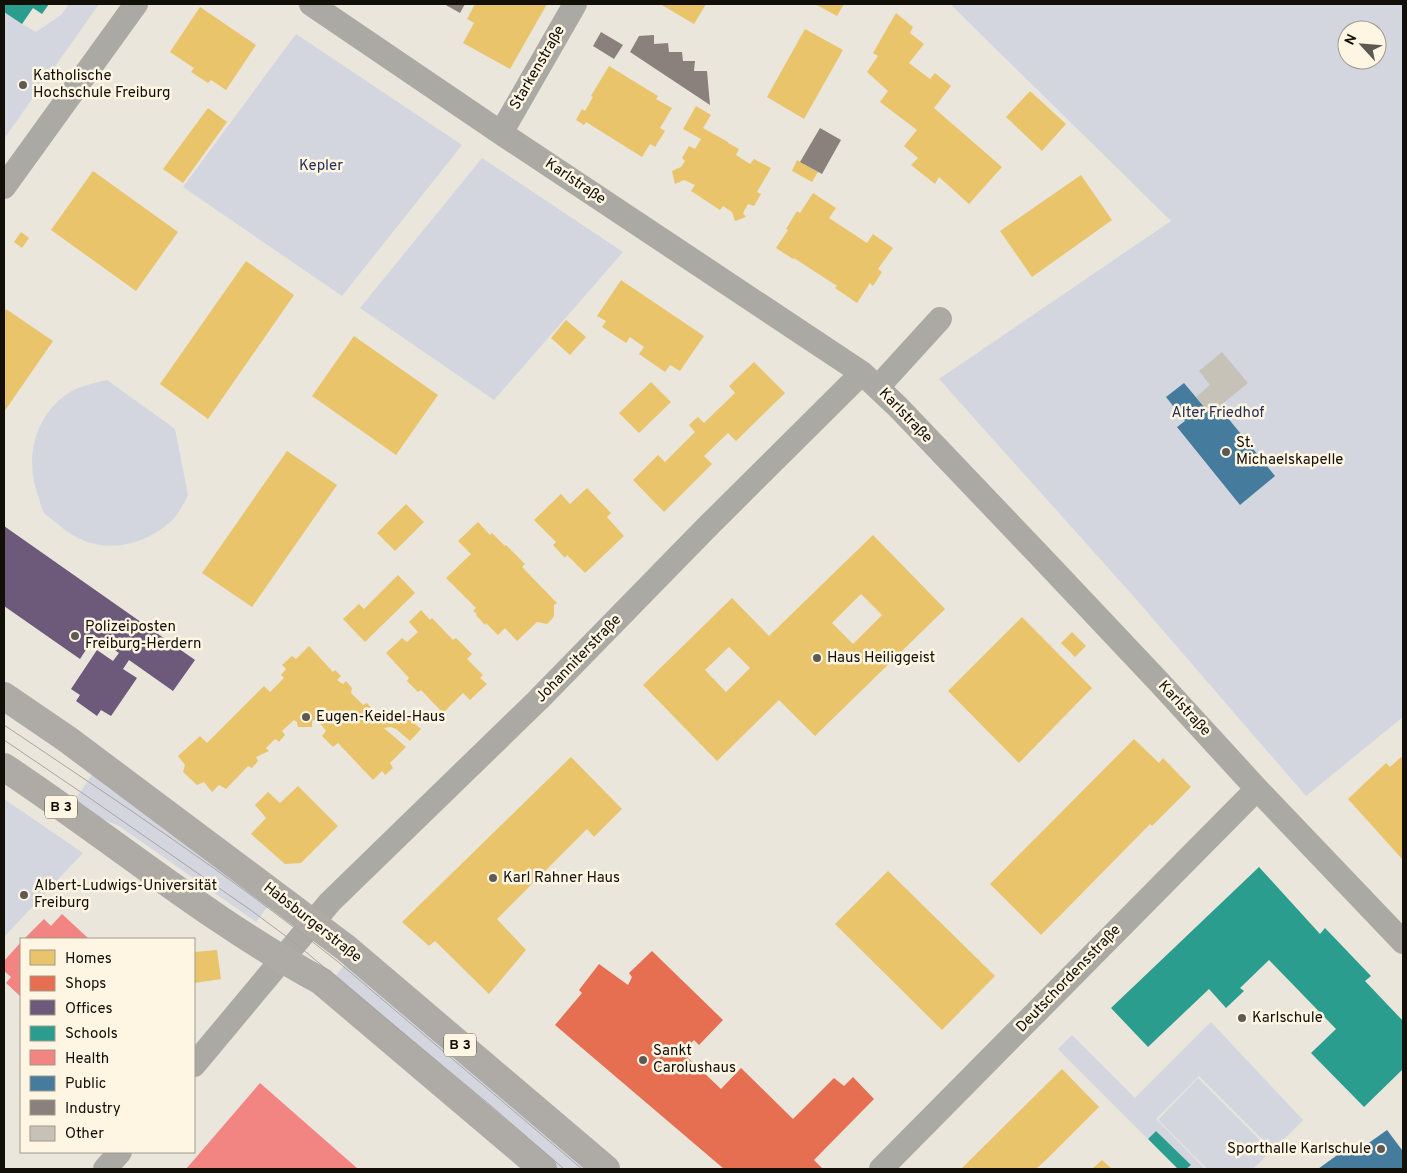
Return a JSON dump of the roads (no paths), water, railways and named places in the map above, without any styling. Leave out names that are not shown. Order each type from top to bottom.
[{"type":"main road","name":"Habsburgerstraße","points":[[4,696],[67,739],[346,948],[606,1169]]},
{"type":"main road","name":"B 3","points":[[4,767],[237,932],[288,951],[543,1169]]},
{"type":"street","points":[[4,187],[136,4]]},
{"type":"street","name":"Karlstraße","points":[[311,4],[870,380],[1159,682],[1257,789],[1403,942]]},
{"type":"street","name":"Starkenstraße","points":[[501,133],[575,4]]},
{"type":"street","name":"Johanniterstraße","points":[[195,1064],[330,902],[538,700],[716,518],[940,318]]},
{"type":"street","name":"Deutschordensstraße","points":[[881,1169],[1257,789]]},
{"type":"street","points":[[105,1169],[119,1153]]},
{"type":"tram line","points":[[4,725],[173,840],[297,930],[337,961],[582,1169]]},
{"type":"tram line","points":[[4,740],[252,911],[295,943],[564,1169]]},
{"type":"place","name":"Katholische Hochschule Freiburg","points":[[23,85]]},
{"type":"place","name":"St. Michaelskapelle","points":[[1226,452]]},
{"type":"place","name":"Polizeiposten Freiburg-Herdern","points":[[75,636]]},
{"type":"place","name":"Haus Heiliggeist","points":[[817,658]]},
{"type":"place","name":"Eugen-Keidel-Haus","points":[[306,717]]},
{"type":"place","name":"Karl Rahner Haus","points":[[493,878]]},
{"type":"place","name":"Albert-Ludwigs-Universität Freiburg","points":[[24,895]]},
{"type":"place","name":"Karlschule","points":[[1242,1018]]},
{"type":"place","name":"Sankt Carolushaus","points":[[643,1060]]},
{"type":"place","name":"Sporthalle Karlschule","points":[[1381,1149]]},
{"type":"park label","name":"Kepler","points":[[321,166]]},
{"type":"park label","name":"Alter Friedhof","points":[[1218,413]]}]
